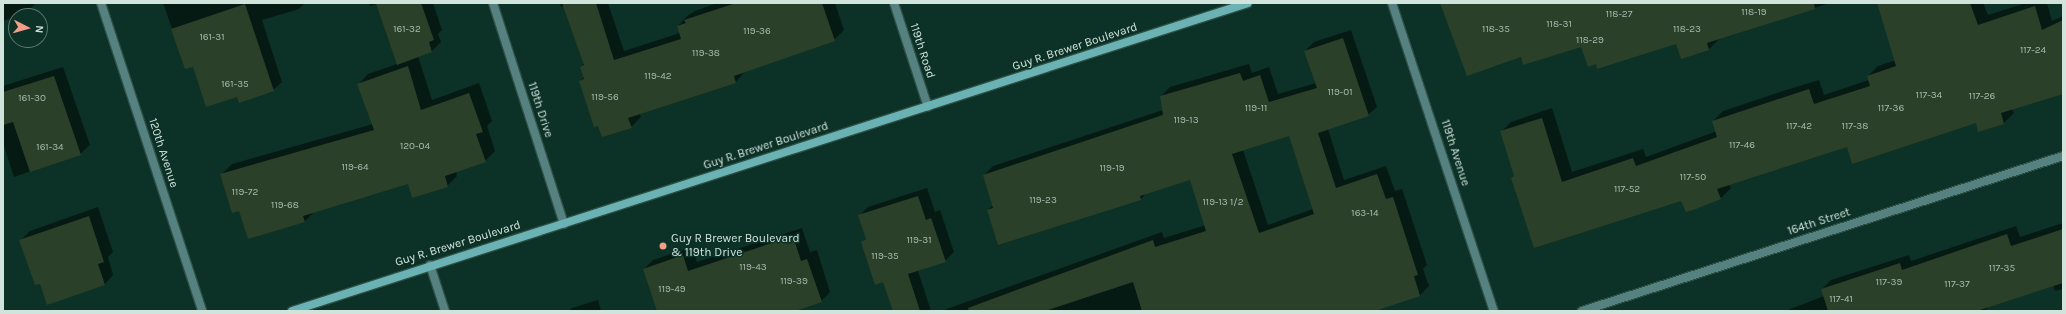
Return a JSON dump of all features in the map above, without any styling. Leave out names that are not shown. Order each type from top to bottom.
[{"type":"main road","name":"Guy R. Brewer Boulevard","points":[[292,311],[430,265],[564,224],[1248,3]]},
{"type":"street","name":"120th Avenue","points":[[101,3],[202,311]]},
{"type":"street","name":"119th Drive","points":[[493,3],[564,224]]},
{"type":"street","name":"119th Road","points":[[894,3],[928,107]]},
{"type":"street","name":"119th Avenue","points":[[1392,3],[1494,311]]},
{"type":"street","name":"164th Street","points":[[1582,311],[2063,156]]},
{"type":"street","points":[[430,265],[445,311]]},
{"type":"building","points":[[376,3],[421,3],[434,40],[429,42],[432,52],[397,65]]},
{"type":"building","points":[[562,3],[596,3],[614,60],[681,39],[677,26],[686,23],[684,20],[736,3],[822,3],[835,41],[734,76],[736,83],[628,118],[632,128],[602,137],[598,126],[594,127],[579,81],[584,79],[580,67],[584,65]]},
{"type":"building","points":[[1440,3],[1814,3],[1815,9],[1707,43],[1709,50],[1681,59],[1676,44],[1597,69],[1596,64],[1588,67],[1581,47],[1523,65],[1521,57],[1467,76]]},
{"type":"building","points":[[1877,3],[1970,3],[1978,25],[2035,6],[2042,30],[2063,20],[2063,94],[2001,113],[2004,124],[1978,132],[1976,123],[1852,164],[1847,147],[1717,189],[1721,199],[1693,210],[1686,212],[1681,201],[1534,248],[1511,178],[1514,176],[1500,131],[1542,118],[1562,182],[1633,158],[1636,166],[1717,137],[1712,121],[1809,89],[1814,104],[1870,86],[1867,76],[1896,66]]},
{"type":"building","points":[[245,4],[274,91],[239,103],[237,97],[206,107],[193,67],[185,69],[171,29]]},
{"type":"building","points":[[1343,38],[1369,116],[1318,133],[1336,188],[1377,174],[1386,199],[1393,197],[1418,275],[1414,276],[1420,296],[1375,311],[1142,311],[1133,282],[1045,311],[969,311],[968,308],[1153,240],[1155,247],[1206,231],[1190,180],[1140,196],[1141,200],[998,245],[987,210],[993,208],[983,175],[1163,115],[1160,96],[1240,73],[1243,81],[1260,75],[1269,102],[1317,88],[1304,51]],"holes":[[[1289,136],[1314,214],[1259,233],[1232,154]]]},
{"type":"building","points":[[408,66],[421,110],[469,93],[483,132],[476,134],[486,162],[445,176],[448,187],[412,198],[408,184],[303,216],[305,222],[248,239],[239,211],[232,213],[220,174],[374,130],[357,84]]},
{"type":"building","points":[[54,76],[81,155],[30,172],[13,122],[3,125],[3,92]]},
{"type":"building","points":[[918,196],[926,220],[931,218],[946,262],[908,274],[920,311],[893,311],[883,282],[875,285],[861,242],[866,239],[858,215]]},
{"type":"building","points":[[89,216],[104,262],[98,264],[105,285],[47,305],[40,284],[35,285],[19,240]]},
{"type":"building","points":[[2063,229],[2063,283],[1977,311],[1828,311],[1821,289],[1900,263],[1902,270],[2007,234],[2011,246]]},
{"type":"building","points":[[793,236],[801,261],[807,259],[822,302],[795,311],[657,311],[643,269],[683,255],[688,271]]},
{"type":"place","name":"Guy R Brewer Boulevard & 119th Drive","points":[[663,246]]}]
